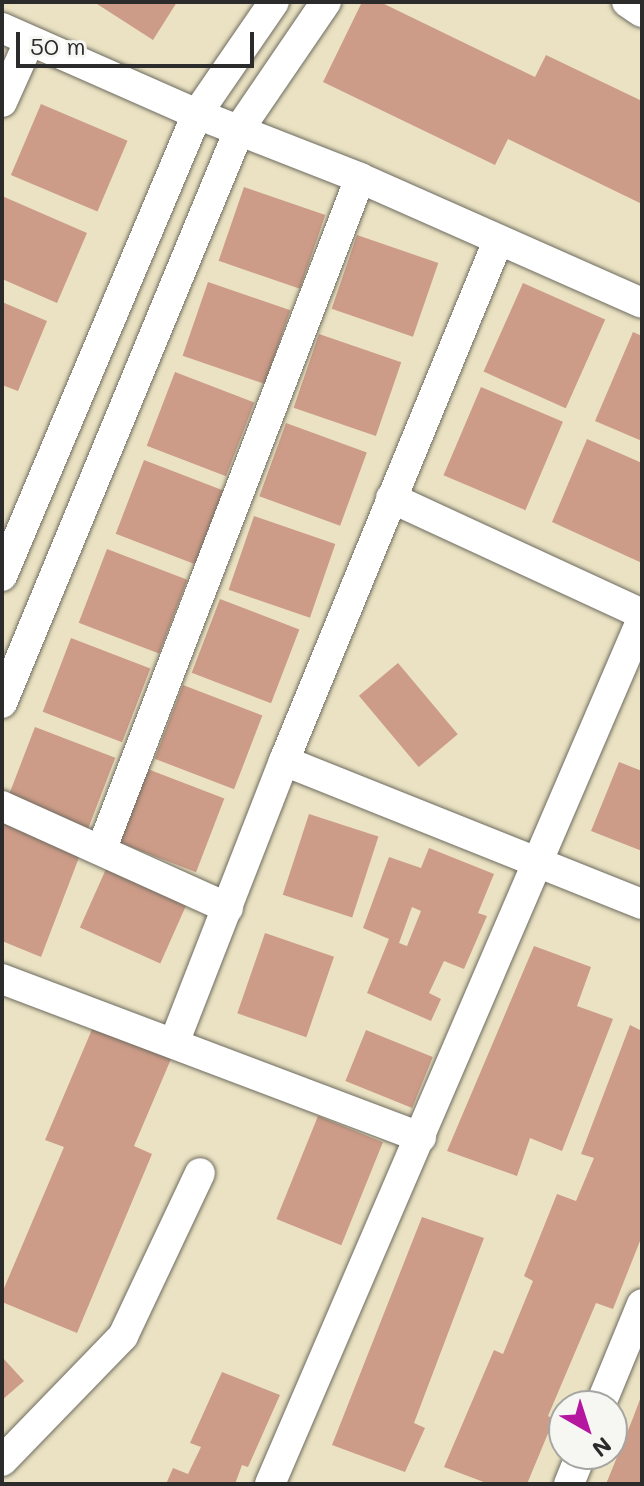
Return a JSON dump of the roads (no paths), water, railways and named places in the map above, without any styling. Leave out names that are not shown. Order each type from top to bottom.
[{"type":"street","points":[[2,576],[197,114],[274,2]]},
{"type":"street","points":[[2,703],[240,128],[326,2]]},
{"type":"street","points":[[627,2],[642,12]]},
{"type":"street","points":[[2,102],[15,35],[197,114],[240,128],[360,178],[642,303]]},
{"type":"street","points":[[102,848],[360,178]]},
{"type":"street","points":[[174,1043],[284,761],[498,241]]},
{"type":"street","points":[[270,1484],[642,617],[391,498]]},
{"type":"street","points":[[284,761],[642,904]]},
{"type":"street","points":[[2,806],[102,848],[228,908]]},
{"type":"street","points":[[2,979],[421,1137]]},
{"type":"street","points":[[2,1461],[123,1336],[200,1173]]},
{"type":"street","points":[[607,1390],[642,1304]]}]
